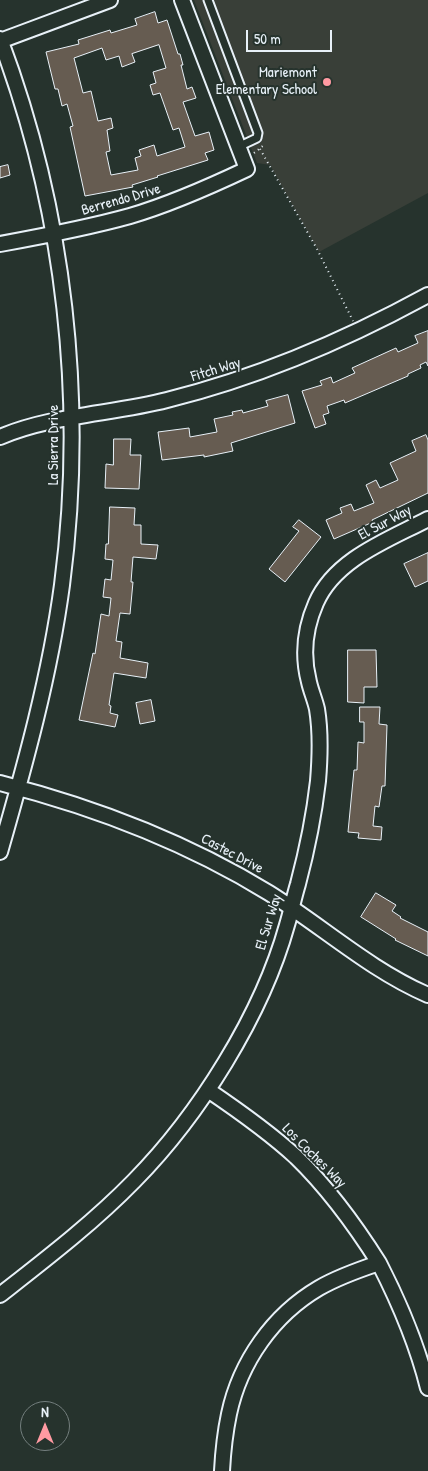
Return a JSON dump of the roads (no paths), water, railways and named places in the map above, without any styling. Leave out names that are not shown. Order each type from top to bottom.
[{"type":"street","points":[[0,41],[110,0]]},
{"type":"street","points":[[182,0],[238,147]]},
{"type":"street","name":"La Sierra Drive","points":[[0,41],[31,135],[54,234],[65,309],[72,418],[70,496],[62,584],[53,643],[18,788],[0,852]]},
{"type":"street","name":"Berrendo Drive","points":[[0,244],[123,218],[165,205],[247,169],[238,147]]},
{"type":"street","name":"Fitch Way","points":[[0,437],[33,426],[166,401],[246,378],[358,332],[428,295]]},
{"type":"street","name":"El Sur Way","points":[[0,1296],[102,1213],[136,1180],[167,1144],[208,1090],[233,1048],[255,1006],[274,963],[287,926],[314,813],[318,778],[319,724],[305,664],[305,645],[310,617],[317,600],[328,583],[349,563],[428,519]]},
{"type":"street","name":"Castec Drive","points":[[0,783],[90,809],[153,834],[232,872],[292,908],[373,965],[428,995]]},
{"type":"street","name":"Los Coches Way","points":[[208,1090],[246,1115],[296,1158],[319,1181],[360,1233],[379,1263],[397,1299],[421,1361],[428,1388]]},
{"type":"street","points":[[222,1471],[225,1437],[234,1394],[245,1366],[255,1349],[274,1325],[304,1298],[321,1287],[348,1274],[379,1263]]},
{"type":"lane","points":[[208,0],[258,133],[257,138],[238,147]]},
{"type":"place","name":"Mariemont Elementary School","points":[[327,82]]}]
